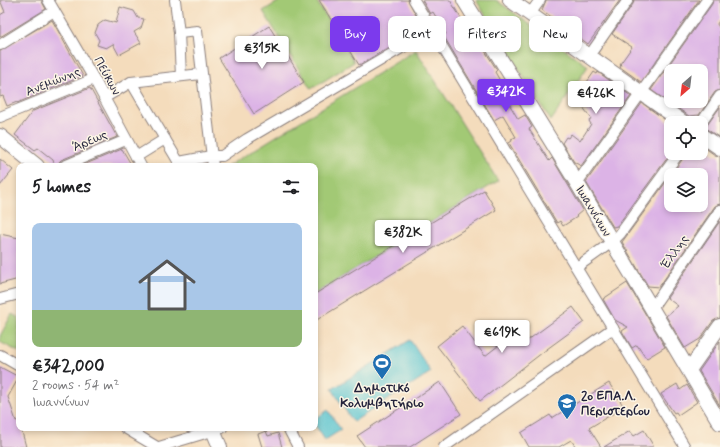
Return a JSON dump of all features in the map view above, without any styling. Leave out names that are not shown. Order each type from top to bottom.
[{"type":"street","name":"Πεύκων","points":[[48,0],[94,79],[138,162]]},
{"type":"street","points":[[175,0],[179,33],[181,76]]},
{"type":"street","points":[[414,0],[424,16]]},
{"type":"street","name":"Ιωαννίνων","points":[[464,0],[577,183],[720,423]]},
{"type":"street","points":[[510,0],[674,116]]},
{"type":"street","points":[[530,14],[540,0]]},
{"type":"street","points":[[589,56],[628,0]]},
{"type":"street","points":[[577,183],[707,0]]},
{"type":"street","points":[[0,45],[54,11]]},
{"type":"street","points":[[179,33],[197,31],[212,161]]},
{"type":"street","points":[[191,163],[212,161],[222,156],[395,52]]},
{"type":"street","points":[[445,52],[685,447]]},
{"type":"street","points":[[104,98],[131,82],[201,74]]},
{"type":"street","name":"Ανεμώνης","points":[[0,117],[94,79]]},
{"type":"street","points":[[131,82],[179,163]]},
{"type":"street","points":[[706,116],[720,96]]},
{"type":"street","points":[[0,136],[34,163]]},
{"type":"street","points":[[138,162],[165,139]]},
{"type":"street","name":"Άρεως","points":[[71,163],[126,140]]},
{"type":"street","points":[[708,140],[720,148]]},
{"type":"street","points":[[577,268],[612,242],[620,234],[674,160]]},
{"type":"street","name":"Έλλης","points":[[652,308],[720,210]]},
{"type":"street","points":[[0,299],[16,295]]},
{"type":"street","points":[[689,370],[720,326]]},
{"type":"street","points":[[444,447],[613,328]]},
{"type":"street","points":[[0,355],[16,364]]},
{"type":"street","points":[[130,431],[158,447],[210,431]]},
{"type":"street","points":[[216,431],[220,447]]},
{"type":"street","points":[[290,431],[298,447]]},
{"type":"green space","points":[[281,0],[316,0],[330,23],[330,52],[348,52],[354,62],[311,89],[263,11]]},
{"type":"green space","points":[[476,0],[496,0],[518,16],[486,16]]},
{"type":"green space","points":[[521,18],[529,24],[529,52],[568,52],[588,66],[551,121],[508,52],[521,52]]},
{"type":"green space","points":[[413,52],[417,52],[498,181],[318,292],[318,163],[233,163]]},
{"type":"green space","points":[[12,314],[16,316],[16,350],[0,342],[0,336]]},
{"type":"water","name":"Δημοτικό Κολυμβητήριο","points":[[410,340],[431,372],[353,422],[332,389]]},
{"type":"water","points":[[328,410],[341,430],[325,440],[318,430],[318,417]]},
{"type":"building","points":[[0,0],[41,0],[46,9],[0,37],[0,15],[5,12]]},
{"type":"building","points":[[319,0],[408,0],[416,16],[388,16],[388,48],[359,65],[351,52],[380,52],[380,16],[330,16],[330,18]]},
{"type":"building","points":[[422,0],[450,0],[460,16],[454,16],[454,52],[486,52],[497,70],[495,72],[507,93],[504,95],[518,119],[525,115],[532,127],[529,129],[549,161],[552,158],[583,210],[576,216],[577,217],[563,226],[560,221],[557,223],[509,143],[512,141],[511,139],[516,137],[503,115],[494,120],[446,40],[446,16],[435,16],[433,12],[430,14]]},
{"type":"building","points":[[546,0],[620,0],[588,44],[582,40],[582,16],[550,16],[542,10]]},
{"type":"building","points":[[634,0],[699,0],[641,82],[620,67],[620,64],[632,47],[612,34],[633,4]]},
{"type":"building","points":[[713,0],[720,0],[720,19],[717,24],[720,29],[720,90],[715,92],[708,102],[708,64],[669,64],[712,4]]},
{"type":"building","points":[[120,7],[134,11],[138,18],[144,19],[141,28],[134,32],[141,43],[119,55],[113,44],[106,48],[97,45],[99,40],[95,33],[98,25],[105,20],[116,23]]},
{"type":"building","points":[[52,20],[83,76],[7,106],[3,96],[0,97],[0,51]]},
{"type":"building","points":[[269,26],[304,82],[254,114],[219,58]]},
{"type":"building","points":[[594,72],[597,74],[598,72],[631,96],[581,166],[574,162],[562,143],[566,137],[568,138],[571,134],[580,141],[591,124],[589,121],[591,118],[576,98]]},
{"type":"building","points":[[664,72],[664,99],[651,90]]},
{"type":"building","points":[[90,88],[117,137],[61,160],[59,163],[54,163],[53,160],[38,148],[35,150],[15,135],[33,111]]},
{"type":"building","points":[[642,103],[664,119],[664,160],[666,160],[617,226],[613,227],[586,182]]},
{"type":"building","points":[[720,107],[720,138],[708,130],[708,124]]},
{"type":"building","points":[[677,108],[704,108],[699,115],[689,116]]},
{"type":"building","points":[[122,149],[130,163],[88,163]]},
{"type":"building","points":[[708,150],[715,155],[720,156],[720,204],[715,206],[659,287],[648,286],[622,242],[664,184],[664,212],[708,212],[708,168],[676,168],[682,160],[708,160]]},
{"type":"building","points":[[0,159],[13,170],[0,186]]},
{"type":"building","points":[[484,190],[496,210],[318,319],[318,292]]},
{"type":"building","points":[[720,221],[720,318],[713,321],[700,339],[685,348],[666,316],[678,306],[667,298]]},
{"type":"building","points":[[0,234],[16,237],[16,280],[0,284]]},
{"type":"building","points":[[627,283],[665,347],[647,358],[637,345],[632,348],[622,331],[628,327],[615,320],[603,299]]},
{"type":"building","points":[[573,307],[584,322],[480,401],[437,346],[462,326],[485,356],[516,332],[524,343]]},
{"type":"building","points":[[720,341],[720,406],[699,371]]},
{"type":"building","points":[[0,367],[16,375],[16,382],[8,397],[16,421],[16,431],[22,431],[26,447],[0,447]]},
{"type":"building","points":[[440,382],[461,414],[410,447],[365,447],[357,436]]},
{"type":"building","points":[[609,383],[624,407],[589,428],[601,447],[576,447],[571,440],[559,447],[529,447],[521,433],[550,415],[552,418]]},
{"type":"building","points":[[677,384],[680,390],[687,385],[697,402],[678,415],[676,412],[674,413],[661,394]]},
{"type":"building","points":[[644,430],[654,447],[604,447],[630,431],[634,436]]},
{"type":"building","points":[[266,431],[268,436],[278,433],[282,447],[262,447],[258,434]]},
{"type":"place","name":"Δημοτικό Κολυμβητήριο","points":[[382,380]]},
{"type":"place","name":"2ο ΕΠΑ.Λ. Περιστερίου","points":[[567,420]]}]
